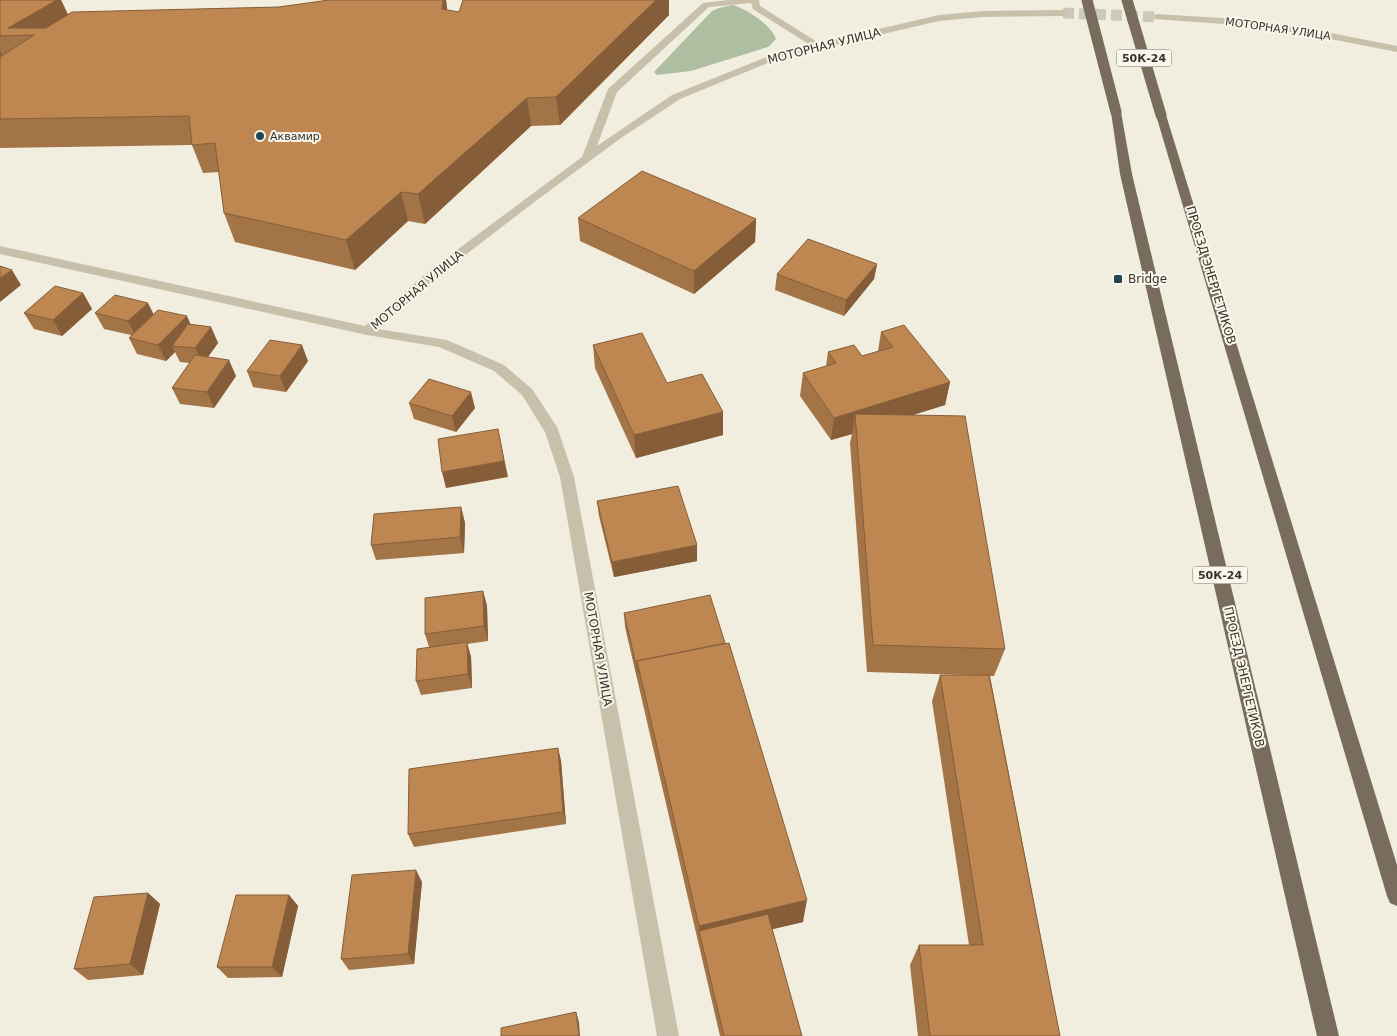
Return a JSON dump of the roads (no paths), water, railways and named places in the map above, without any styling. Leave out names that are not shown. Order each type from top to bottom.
[{"type":"main road","name":"ПРОЕЗД ЭНЕРГЕТИКОВ","points":[[1087,0],[1116,112],[1126,174],[1328,1036]]},
{"type":"main road","name":"ПРОЕЗД ЭНЕРГЕТИКОВ","points":[[1127,0],[1397,896]]},
{"type":"street","points":[[586,159],[612,91],[706,5],[755,0],[756,6],[817,46]]},
{"type":"street","name":"МОТОРНАЯ УЛИЦА","points":[[367,331],[434,273],[586,159],[676,97],[777,56],[938,18],[983,14],[1063,13]]},
{"type":"street","name":"МОТОРНАЯ УЛИЦА","points":[[1157,17],[1237,22],[1305,31],[1397,49]]},
{"type":"street","points":[[0,250],[367,331]]},
{"type":"street","name":"МОТОРНАЯ УЛИЦА","points":[[367,331],[442,343],[499,368],[527,392],[552,431],[567,477],[668,1036]]},
{"type":"tunnel","points":[[1063,13],[1157,17]]},
{"type":"place","name":"Аквамир","points":[[260,136]]},
{"type":"place","name":"Bridge","points":[[1118,279]]}]
